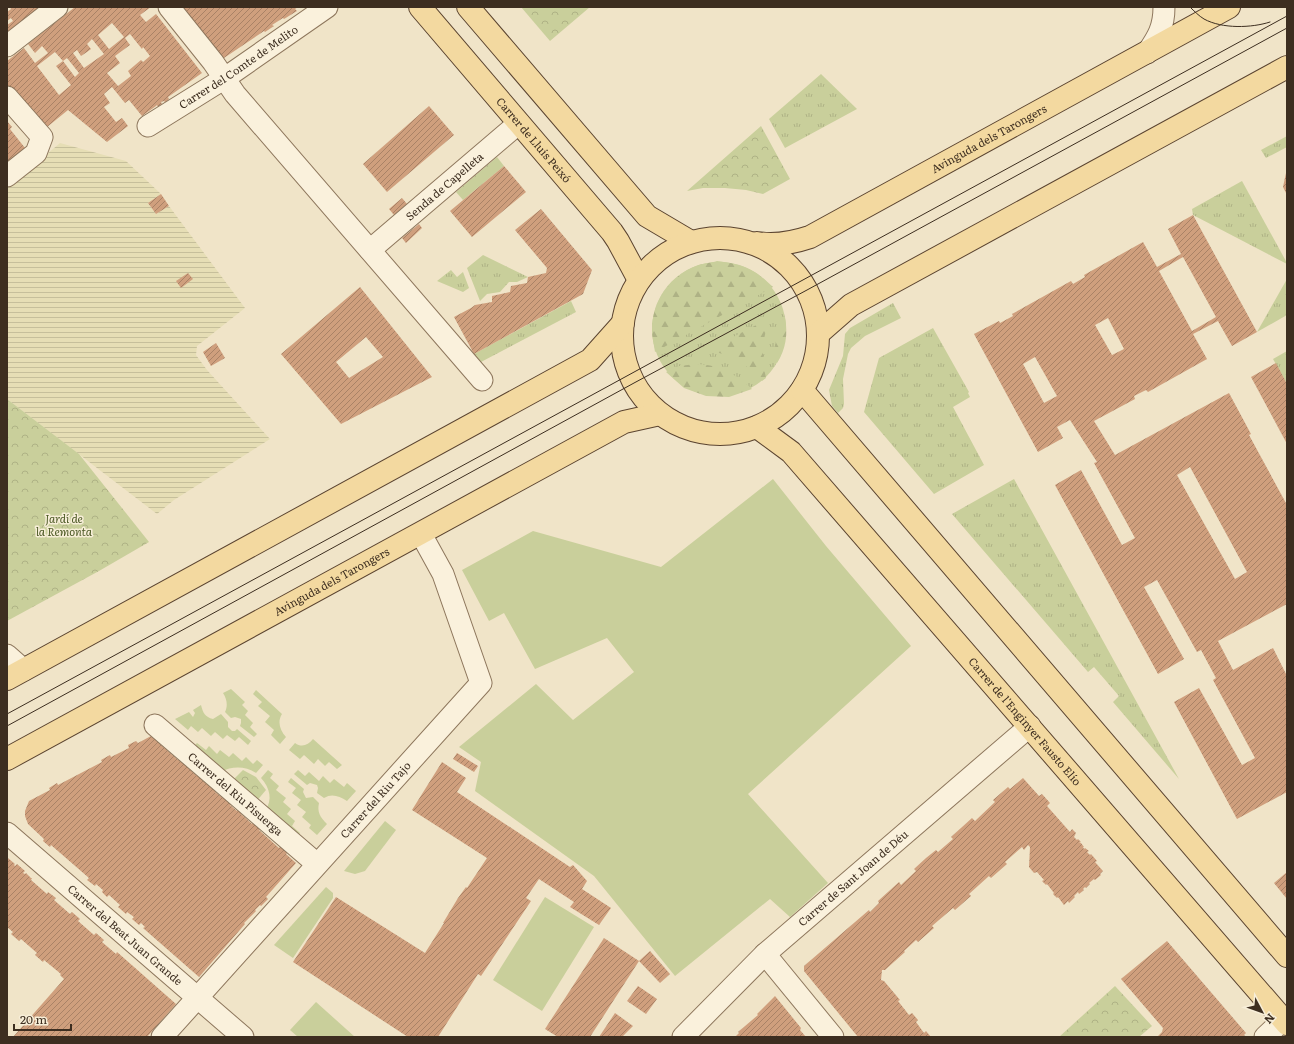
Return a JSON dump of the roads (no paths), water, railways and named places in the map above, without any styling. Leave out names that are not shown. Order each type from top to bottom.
[{"type":"main road","name":"Carrer de Lluís Peixó","points":[[420,7],[612,232],[639,280]]},
{"type":"main road","points":[[468,7],[647,216],[691,242]]},
{"type":"main road","name":"Avinguda dels Tarongers","points":[[742,240],[765,244],[782,244],[796,242],[810,237],[1229,7]]},
{"type":"main road","points":[[819,333],[851,305],[1287,67]]},
{"type":"main road","points":[[725,237],[742,240],[758,245],[773,253],[789,265],[802,281],[815,311],[819,333],[815,363],[802,390],[789,405],[782,412],[757,427],[737,432],[710,433],[697,431],[678,424],[660,414],[645,400],[630,375],[623,350],[623,323],[626,308],[631,294],[639,280],[662,256],[691,242],[708,238],[725,237]]},
{"type":"main road","points":[[16,674],[590,360],[623,323]]},
{"type":"main road","points":[[802,390],[1287,956]]},
{"type":"main road","name":"Avinguda dels Tarongers","points":[[7,759],[624,422],[660,414]]},
{"type":"main road","name":"Carrer de l'Enginyer Fausto Elío","points":[[757,427],[791,452],[1285,1022]]},
{"type":"street","points":[[7,46],[57,7]]},
{"type":"street","points":[[169,7],[225,78],[235,94],[482,380]]},
{"type":"street","name":"Carrer del Comte de Melito","points":[[148,126],[225,78],[327,7]]},
{"type":"street","points":[[1147,53],[1159,36],[1164,19],[1164,7]]},
{"type":"street","points":[[7,97],[42,137],[36,153],[7,176]]},
{"type":"street","name":"Senda de Capelleta","points":[[370,250],[519,123]]},
{"type":"street","name":"Carrer del Riu Tajo","points":[[162,1037],[481,683],[443,574],[421,534]]},
{"type":"street","points":[[7,655],[16,674]]},
{"type":"street","name":"Carrer del Riu Pisuerga","points":[[155,725],[317,864]]},
{"type":"street","name":"Carrer de Sant Joan de Déu","points":[[683,1037],[765,954],[1030,726]]},
{"type":"street","name":"Carrer del Beat Juan Grande","points":[[9,837],[243,1037]]},
{"type":"street","points":[[765,954],[834,1037]]},
{"type":"street","points":[[1265,1037],[1285,1022]]},
{"type":"tram line","points":[[1190,7],[1204,19],[1219,25],[1246,26],[1270,22]]},
{"type":"tram line","points":[[7,714],[1287,16]]},
{"type":"tram line","points":[[7,726],[1287,28]]},
{"type":"park label","name":"Jardí de la Remonta","points":[[64,525]]}]
